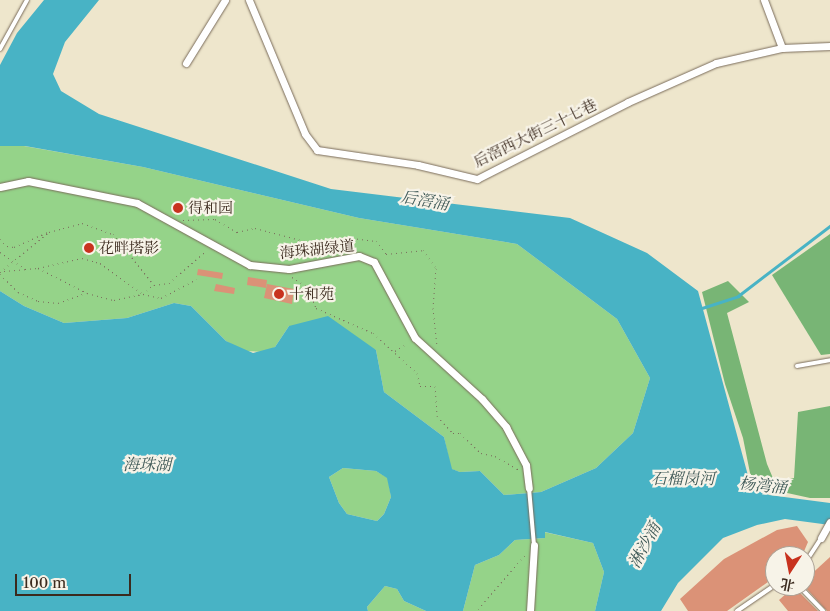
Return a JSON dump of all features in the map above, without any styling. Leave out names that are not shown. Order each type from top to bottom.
[{"type":"street","points":[[186,63],[225,0]]},
{"type":"street","name":"后滘西大街三十七巷","points":[[249,0],[305,134],[317,150],[418,165],[477,179],[628,102],[716,63],[782,48],[830,46]]},
{"type":"street","points":[[764,0],[782,48]]},
{"type":"street","name":"海珠湖绿道","points":[[0,187],[28,181],[138,203],[250,265],[289,269],[359,256],[374,262],[415,338],[482,399],[506,427],[526,465],[529,488]]},
{"type":"street","points":[[821,538],[830,522]]},
{"type":"street","points":[[530,611],[534,548]]},
{"type":"lane","points":[[0,49],[27,0]]},
{"type":"lane","points":[[797,366],[830,360]]},
{"type":"lane","points":[[529,488],[534,548]]},
{"type":"lane","points":[[815,547],[821,538]]},
{"type":"lane","points":[[737,611],[765,592]]},
{"type":"lane","points":[[809,596],[823,611]]},
{"type":"path","points":[[0,238],[7,246],[14,247],[49,232],[82,223],[100,227],[113,234],[154,285]]},
{"type":"path","points":[[4,271],[11,261],[49,232]]},
{"type":"path","points":[[38,268],[87,293],[114,300],[143,294],[154,285],[169,283],[213,244]]},
{"type":"path","points":[[0,252],[25,269]]},
{"type":"path","points":[[87,293],[58,303],[38,300],[18,292],[0,273],[38,268],[82,258],[100,263],[143,294],[161,298],[196,279]]},
{"type":"path","points":[[289,269],[292,278],[308,288],[316,308],[373,333],[418,373],[420,386],[435,386],[437,416],[452,433],[460,433],[481,453],[495,456],[528,476]]},
{"type":"path","points":[[394,352],[415,338]]},
{"type":"path","points":[[477,610],[520,558],[534,548]]},
{"type":"path","points":[[477,610],[483,611]]},
{"type":"green space","points":[[0,146],[24,146],[143,167],[359,218],[517,244],[617,319],[650,378],[633,433],[596,468],[541,492],[504,495],[480,471],[460,472],[451,469],[444,437],[384,392],[376,350],[289,326],[275,347],[266,352],[244,351],[226,341],[191,306],[174,303],[127,318],[64,323],[24,306],[0,291]]},
{"type":"green space","points":[[830,234],[830,354],[821,355],[772,275]]},
{"type":"green space","points":[[728,281],[749,302],[727,313],[767,464],[775,483],[794,478],[798,412],[830,406],[830,498],[810,498],[769,489],[756,484],[750,473],[743,438],[725,384],[702,292]]},
{"type":"green space","points":[[343,468],[376,471],[388,478],[391,497],[384,514],[377,521],[347,514],[339,503],[329,477]]},
{"type":"green space","points":[[544,532],[593,543],[604,572],[595,611],[463,611],[475,565],[499,555],[515,540],[545,538]]},
{"type":"green space","points":[[385,586],[397,589],[404,601],[426,611],[368,611],[367,607]]},
{"type":"water","name":"海珠湖","points":[[44,0],[99,0],[65,42],[53,74],[61,91],[99,114],[331,189],[570,218],[647,253],[698,291],[750,483],[769,495],[830,503],[830,525],[785,519],[757,525],[723,538],[678,583],[661,611],[595,611],[604,572],[593,543],[545,532],[545,538],[515,540],[499,555],[475,565],[463,611],[426,611],[404,601],[397,589],[385,586],[367,607],[368,611],[0,611],[0,291],[24,306],[64,323],[127,318],[174,303],[191,306],[226,341],[253,353],[275,347],[289,326],[328,316],[376,350],[384,392],[444,437],[452,469],[460,472],[480,471],[504,495],[541,492],[596,468],[633,433],[650,378],[617,319],[517,244],[359,218],[143,167],[25,146],[0,146],[0,65],[17,33]],"holes":[[[343,468],[376,471],[387,478],[391,497],[384,514],[377,521],[347,514],[339,503],[329,477]]]},
{"type":"building","points":[[198,269],[223,273],[222,279],[197,275]]},
{"type":"building","points":[[248,277],[267,280],[266,288],[247,285]]},
{"type":"building","points":[[216,284],[235,288],[234,294],[214,291]]},
{"type":"building","name":"十和苑","points":[[267,284],[294,289],[292,304],[264,298]]},
{"type":"building","points":[[797,526],[808,542],[806,546],[765,546],[765,584],[727,611],[688,611],[680,599],[724,559],[777,530]]},
{"type":"building","points":[[830,557],[830,611],[827,611],[813,596],[815,596],[815,571]]},
{"type":"building","points":[[784,596],[803,596],[818,611],[788,611],[779,600]]},
{"type":"waterway","points":[[702,308],[738,296],[830,226]]},
{"type":"place","name":"得和园","points":[[178,208]]},
{"type":"place","name":"花畔塔影","points":[[89,248]]},
{"type":"place","name":"十和苑","points":[[279,294]]},
{"type":"water label","name":"后滘涌","points":[[425,200]]},
{"type":"water label","name":"石榴岗河","points":[[683,478]]},
{"type":"water label","name":"杨湾涌","points":[[763,485]]},
{"type":"water label","name":"淋沙涌","points":[[644,545]]}]
